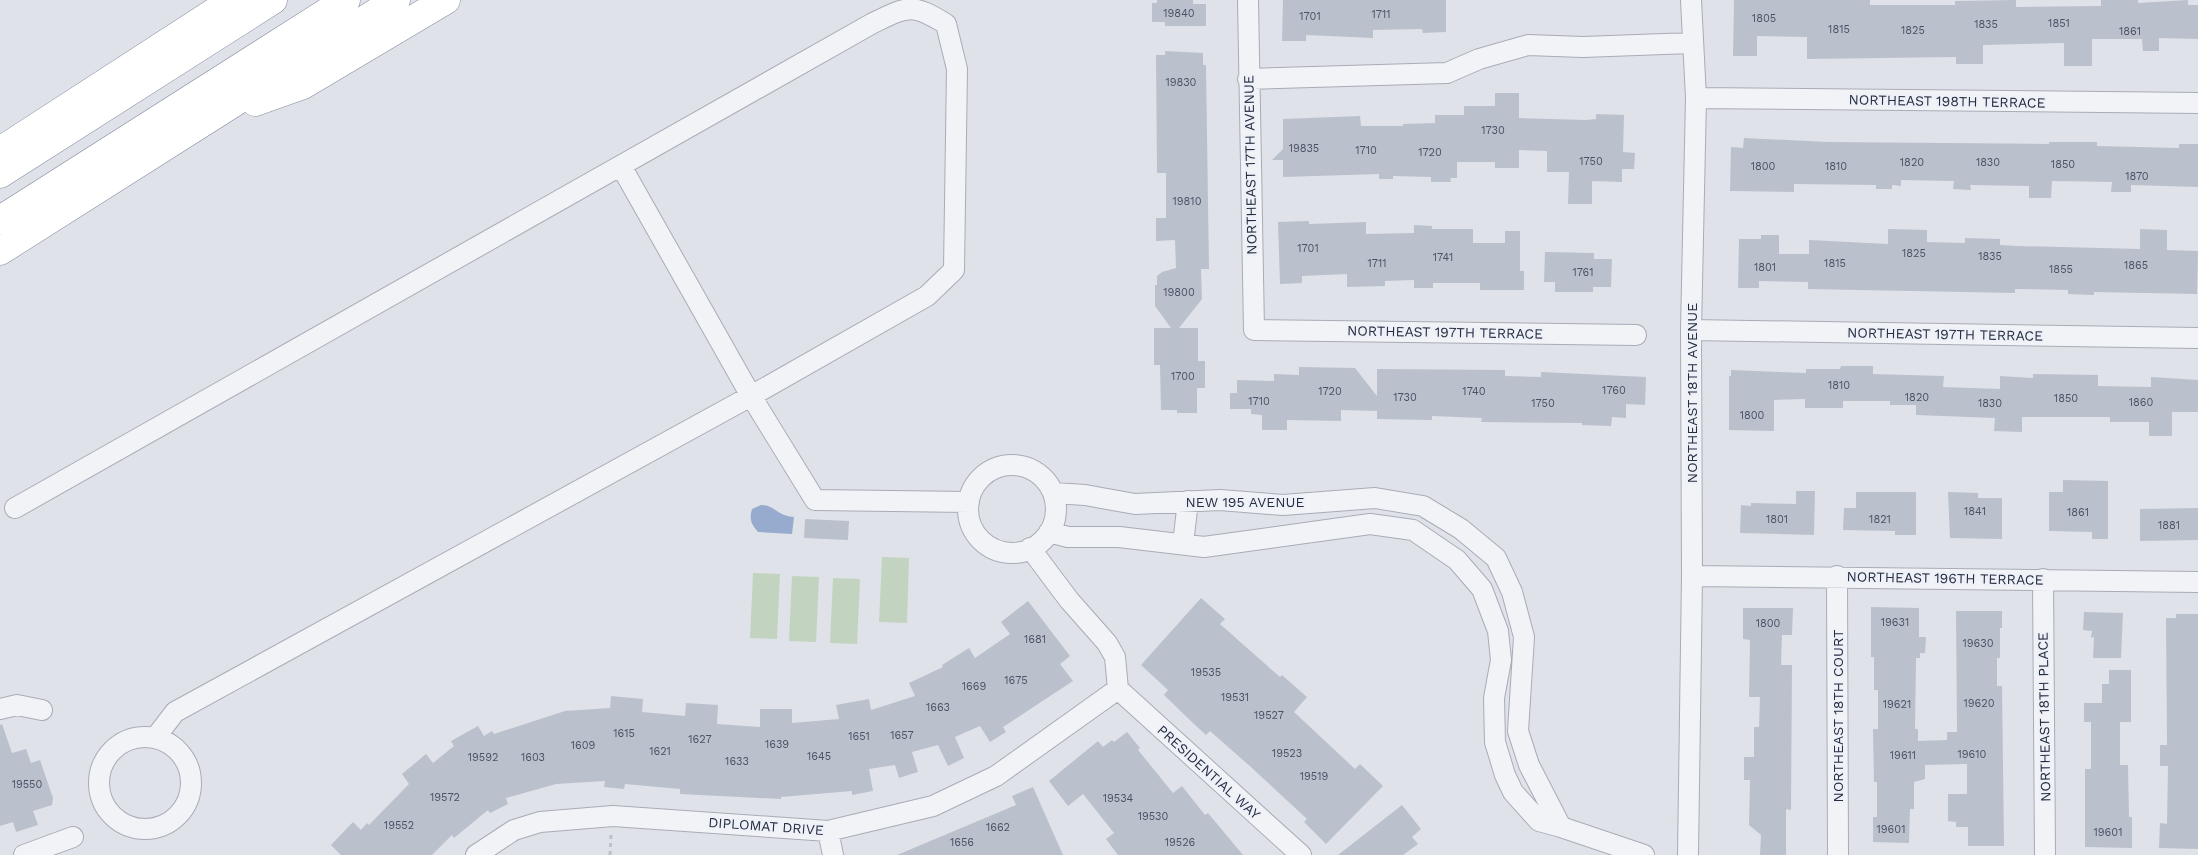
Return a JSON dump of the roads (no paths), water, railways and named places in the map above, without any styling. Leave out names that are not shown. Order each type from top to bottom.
[{"type":"highway","points":[[0,151],[233,0]]},
{"type":"highway","points":[[0,174],[273,0]]},
{"type":"highway","points":[[0,220],[346,0]]},
{"type":"highway","points":[[0,251],[396,0]]},
{"type":"highway","points":[[213,116],[303,85],[446,0]]},
{"type":"street","name":"NORTHEAST 17TH AVENUE","points":[[1248,0],[1254,330]]},
{"type":"street","name":"NORTHEAST 18TH AVENUE","points":[[1688,855],[1692,576],[1691,330],[1696,98],[1691,44],[1691,0]]},
{"type":"street","points":[[15,508],[900,10],[923,10],[946,24],[957,69],[954,270],[927,296],[751,396],[176,712],[155,738]]},
{"type":"street","points":[[1248,79],[1447,73],[1479,59],[1528,45],[1583,48],[1691,44]]},
{"type":"street","name":"NORTHEAST 198TH TERRACE","points":[[1696,98],[2198,103]]},
{"type":"street","points":[[621,166],[751,396],[815,500],[969,502]]},
{"type":"street","name":"NORTHEAST 197TH TERRACE","points":[[1254,330],[1636,335]]},
{"type":"street","name":"NORTHEAST 197TH TERRACE","points":[[1691,330],[2198,338]]},
{"type":"street","points":[[1007,465],[1022,466],[1035,471],[1046,481],[1054,494],[1056,508],[1054,523],[1049,532],[1036,546],[1030,548],[1008,552],[994,548],[982,540],[974,529],[969,516],[969,502],[974,488],[982,477],[994,469],[1007,465]]},
{"type":"street","name":"NEW 195 AVENUE","points":[[1054,494],[1085,495],[1135,504],[1220,500],[1283,506],[1375,498],[1423,506],[1461,529],[1496,558],[1512,592],[1524,637],[1518,731],[1529,765],[1561,827]]},
{"type":"street","points":[[1183,544],[1188,501]]},
{"type":"street","points":[[1049,532],[1068,537],[1119,537],[1204,547],[1370,524],[1413,530],[1457,560],[1482,589],[1498,631],[1500,660],[1494,698],[1495,742],[1505,775],[1513,792],[1540,821],[1644,855]]},
{"type":"street","points":[[1030,548],[1069,600],[1107,643],[1115,657],[1118,689]]},
{"type":"street","name":"NORTHEAST 196TH TERRACE","points":[[1692,576],[1837,576],[2198,582]]},
{"type":"street","name":"NORTHEAST 18TH COURT","points":[[1837,576],[1838,855]]},
{"type":"street","name":"NORTHEAST 18TH PLACE","points":[[2043,579],[2045,855]]},
{"type":"street","name":"DIPLOMAT DRIVE","points":[[476,855],[514,830],[540,822],[613,816],[828,831],[933,806],[996,776],[1118,689]]},
{"type":"street","name":"PRESIDENTIAL WAY","points":[[1118,689],[1301,855]]},
{"type":"street","points":[[0,709],[17,705],[42,710]]},
{"type":"street","points":[[133,738],[155,738],[165,740],[177,749],[186,760],[191,774],[192,788],[188,802],[180,814],[162,826],[140,830],[125,825],[112,816],[102,802],[98,786],[100,770],[107,756],[118,744],[133,738]]},
{"type":"street","name":"NORTHEAST 18TH AVENUE","points":[[1690,787],[1694,855]]},
{"type":"street","points":[[828,831],[833,855]]},
{"type":"street","points":[[24,855],[73,837]]},
{"type":"water","points":[[766,505],[784,515],[794,517],[792,534],[758,532],[752,524],[751,516],[752,509]]}]
